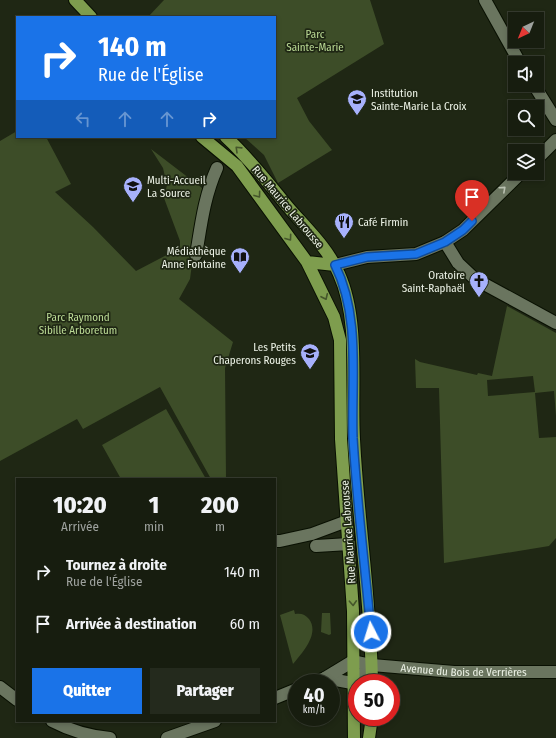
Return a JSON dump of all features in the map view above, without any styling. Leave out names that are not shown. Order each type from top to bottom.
[{"type":"main road","points":[[75,0],[90,16]]},
{"type":"main road","name":"Rue Maurice Labrousse","points":[[203,138],[236,166],[307,262],[332,311],[340,340],[342,439],[353,611],[352,674]]},
{"type":"main road","name":"Rue Maurice Labrousse","points":[[227,138],[250,161],[318,241],[335,265],[347,300],[352,337],[354,439],[370,624],[372,674]]},
{"type":"main road","points":[[307,262],[335,265]]},
{"type":"main road","name":"Rue Maurice Labrousse","points":[[354,726],[354,738]]},
{"type":"main road","points":[[369,738],[371,726]]},
{"type":"street","points":[[485,0],[516,56]]},
{"type":"street","points":[[538,92],[556,120]]},
{"type":"street","points":[[544,152],[556,140]]},
{"type":"street","points":[[196,255],[203,208],[208,189],[217,168]]},
{"type":"street","points":[[335,265],[367,257],[416,254],[445,242],[463,230],[514,180]]},
{"type":"street","points":[[445,242],[458,263],[475,279],[556,323]]},
{"type":"street","points":[[276,541],[312,534],[347,521]]},
{"type":"street","points":[[316,546],[349,544]]},
{"type":"street","points":[[332,674],[353,661]]},
{"type":"street","name":"Avenue du Bois de Verrières","points":[[353,661],[372,665],[454,672],[556,672]]},
{"type":"street","points":[[362,674],[372,665]]},
{"type":"street","points":[[0,687],[16,699]]},
{"type":"street","points":[[276,698],[288,693]]},
{"type":"street","points":[[53,722],[67,734],[110,738]]},
{"type":"street","points":[[167,738],[213,722]]},
{"type":"green space","name":"Parc Sainte-Marie","points":[[164,0],[370,0],[384,44],[297,98],[309,121],[332,150],[278,183],[264,155],[245,138],[276,138],[276,16],[149,16]]},
{"type":"green space","name":"Parc Raymond Sibille Arboretum","points":[[16,132],[16,138],[47,138],[71,184],[55,192],[93,227],[136,271],[180,248],[180,241],[164,198],[167,185],[163,168],[151,149],[202,188],[190,279],[179,299],[233,342],[225,368],[226,478],[210,478],[160,387],[83,429],[77,419],[0,461],[0,141]]},
{"type":"green space","points":[[507,306],[556,333],[556,416],[554,391],[535,393],[539,438],[556,437],[556,538],[549,546],[444,563],[439,388],[416,388],[415,359],[420,362],[477,375],[478,373],[492,376]],"holes":[[[533,376],[535,392],[488,396],[487,380]]]},
{"type":"green space","points":[[166,409],[205,478],[120,478],[102,445]]},
{"type":"green space","points":[[294,610],[295,614],[303,614],[309,619],[312,625],[312,631],[308,643],[293,664],[280,615]]},
{"type":"green space","points":[[322,613],[330,613],[331,634],[329,635],[321,632]]},
{"type":"place","name":"Institution Sainte-Marie La Croix","points":[[357,116]]},
{"type":"place","name":"Multi-Accueil La Source","points":[[133,203]]},
{"type":"place","name":"Café Firmin","points":[[344,239]]},
{"type":"place","name":"Médiathèque Anne Fontaine","points":[[240,274]]},
{"type":"place","name":"Oratoire Saint-Raphaël","points":[[479,298]]},
{"type":"place","name":"Les Petits Chaperons Rouges","points":[[310,370]]},
{"type":"route","points":[[371,632],[354,439],[352,337],[347,300],[340,275],[335,265],[367,257],[393,257],[416,254],[445,242],[463,230],[472,221]]}]
